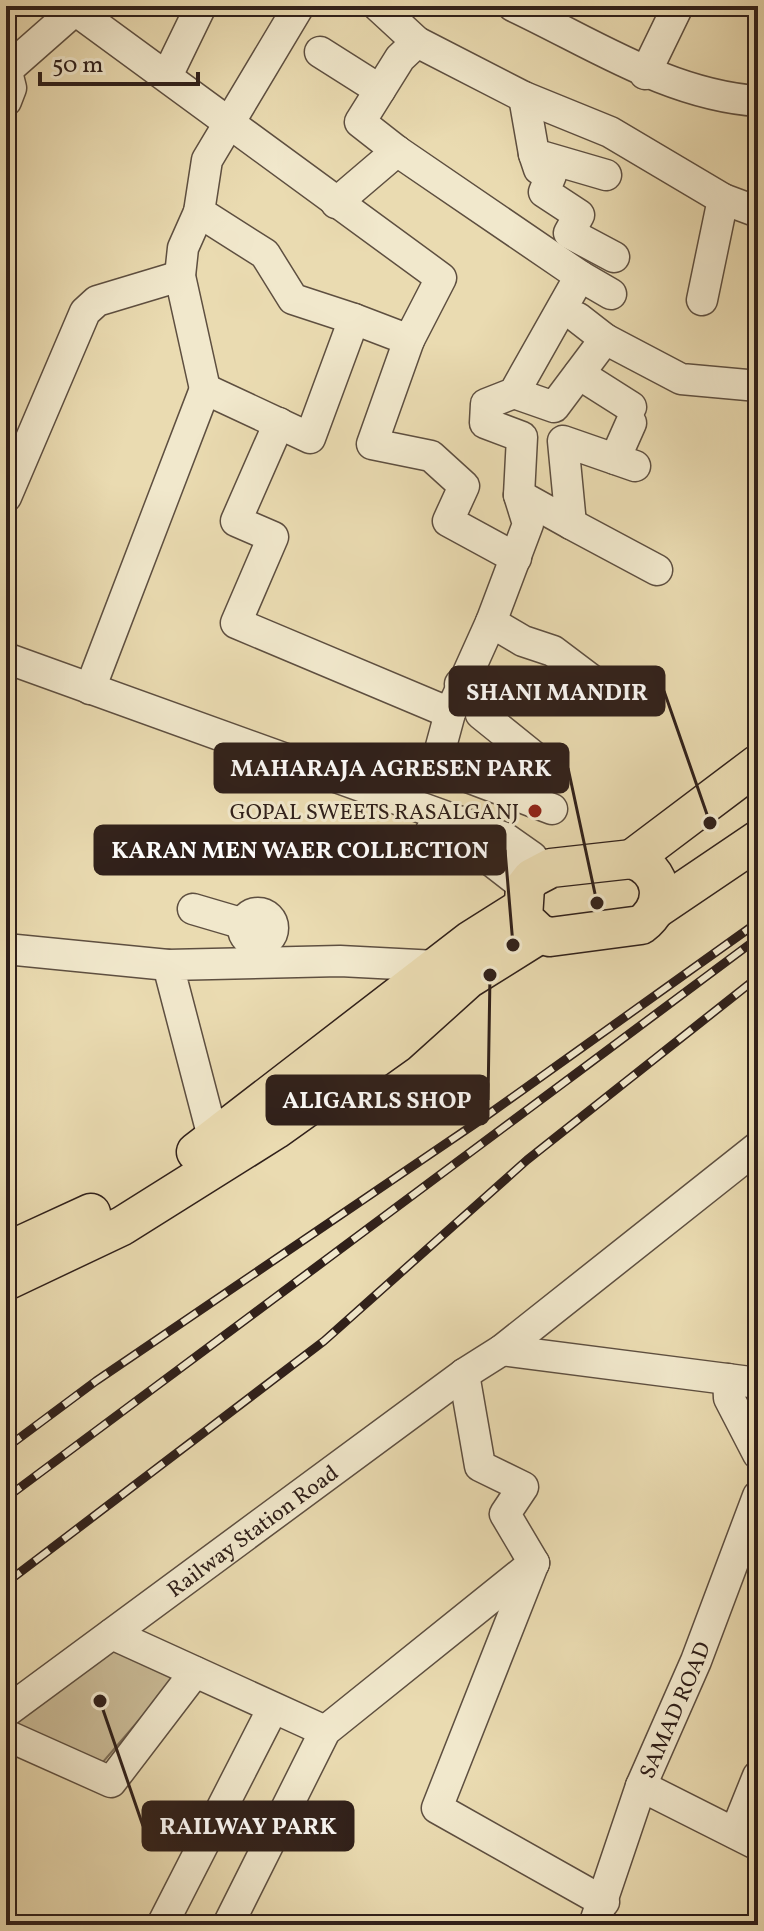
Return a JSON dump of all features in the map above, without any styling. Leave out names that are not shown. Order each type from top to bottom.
[{"type":"main road","points":[[532,900],[561,937],[641,925],[650,883],[758,764]]},
{"type":"main road","points":[[650,883],[758,793]]},
{"type":"main road","points":[[650,883],[758,818]]},
{"type":"main road","points":[[6,1252],[125,1196],[214,1141],[437,966],[532,900],[650,883],[758,840]]},
{"type":"main road","points":[[6,1281],[122,1226],[275,1130],[397,1043],[468,979],[532,900]]},
{"type":"street","points":[[167,76],[201,6]]},
{"type":"street","points":[[90,689],[205,389],[180,276],[183,248],[199,212],[207,160],[226,123],[299,6]]},
{"type":"street","points":[[378,6],[417,42],[524,97],[610,132],[723,199],[758,212]]},
{"type":"street","points":[[513,6],[645,74],[731,99],[758,101]]},
{"type":"street","points":[[645,74],[678,6]]},
{"type":"street","points":[[6,101],[11,88],[7,69],[74,7],[226,123],[441,278],[409,340],[372,444],[431,456],[464,486],[448,521],[516,558]]},
{"type":"street","points":[[417,42],[400,58],[360,122],[397,151],[611,294]]},
{"type":"street","points":[[320,52],[380,90]]},
{"type":"street","points":[[524,97],[539,169],[551,175],[544,192],[579,215],[569,233],[614,257]]},
{"type":"street","points":[[336,203],[397,151]]},
{"type":"street","points":[[534,154],[606,175]]},
{"type":"street","points":[[702,300],[723,199]]},
{"type":"street","points":[[199,212],[265,254],[293,299],[409,340]]},
{"type":"street","points":[[6,497],[85,312],[97,301],[180,276]]},
{"type":"street","points":[[417,806],[436,765],[460,684],[491,622],[528,524],[519,495],[522,437],[485,423],[486,404],[514,393],[580,276]]},
{"type":"street","points":[[578,318],[605,339],[681,379],[758,386]]},
{"type":"street","points":[[205,389],[310,438],[354,319]]},
{"type":"street","points":[[514,393],[554,407],[605,339]]},
{"type":"street","points":[[571,524],[563,441],[625,463],[631,415],[579,374]]},
{"type":"street","points":[[279,423],[236,521],[273,537],[236,623],[450,713]]},
{"type":"street","points":[[519,495],[657,570]]},
{"type":"street","points":[[491,622],[523,641],[553,651],[610,694]]},
{"type":"street","points":[[6,658],[519,845],[532,900]]},
{"type":"street","points":[[6,680],[439,834],[480,852],[532,900]]},
{"type":"street","points":[[460,684],[485,695],[481,714],[548,768]]},
{"type":"street","points":[[436,765],[552,809]]},
{"type":"street","points":[[193,909],[257,928],[340,961]]},
{"type":"street","points":[[6,949],[168,965],[340,961],[437,966]]},
{"type":"street","points":[[168,965],[214,1141]]},
{"type":"street","name":"Railway Station Road","points":[[6,1712],[464,1374],[502,1350],[758,1147]]},
{"type":"street","points":[[502,1350],[758,1383]]},
{"type":"street","points":[[464,1374],[480,1466],[523,1487],[505,1514],[534,1563]]},
{"type":"street","points":[[728,1379],[729,1398],[758,1454]]},
{"type":"street","name":"SAMAD ROAD","points":[[599,1914],[641,1786],[696,1661],[758,1496]]},
{"type":"street","points":[[228,1925],[325,1731],[534,1563]]},
{"type":"street","points":[[534,1563],[437,1808],[599,1914]]},
{"type":"street","points":[[112,1634],[325,1731]]},
{"type":"street","points":[[6,1735],[111,1782],[195,1672]]},
{"type":"street","points":[[162,1925],[273,1708]]},
{"type":"street","points":[[641,1786],[746,1839],[758,1776]]},
{"type":"shaded area","points":[[116,1648],[176,1677],[103,1762],[12,1725]]},
{"type":"railway","points":[[6,1448],[96,1381],[482,1119],[758,922]]},
{"type":"railway","points":[[6,1498],[758,938]]},
{"type":"railway","points":[[6,1583],[324,1341],[527,1160],[758,977]]},
{"type":"place","name":"GOPAL SWEETS RASALGANJ","points":[[535,811]]},
{"type":"place","name":"SHANI MANDIR","points":[[710,823]]},
{"type":"place","name":"MAHARAJA AGRESEN PARK","points":[[597,903]]},
{"type":"place","name":"KARAN MEN WAER COLLECTION","points":[[513,945]]},
{"type":"place","name":"ALIGARLS SHOP","points":[[490,975]]},
{"type":"place","name":"RAILWAY PARK","points":[[100,1701]]}]
